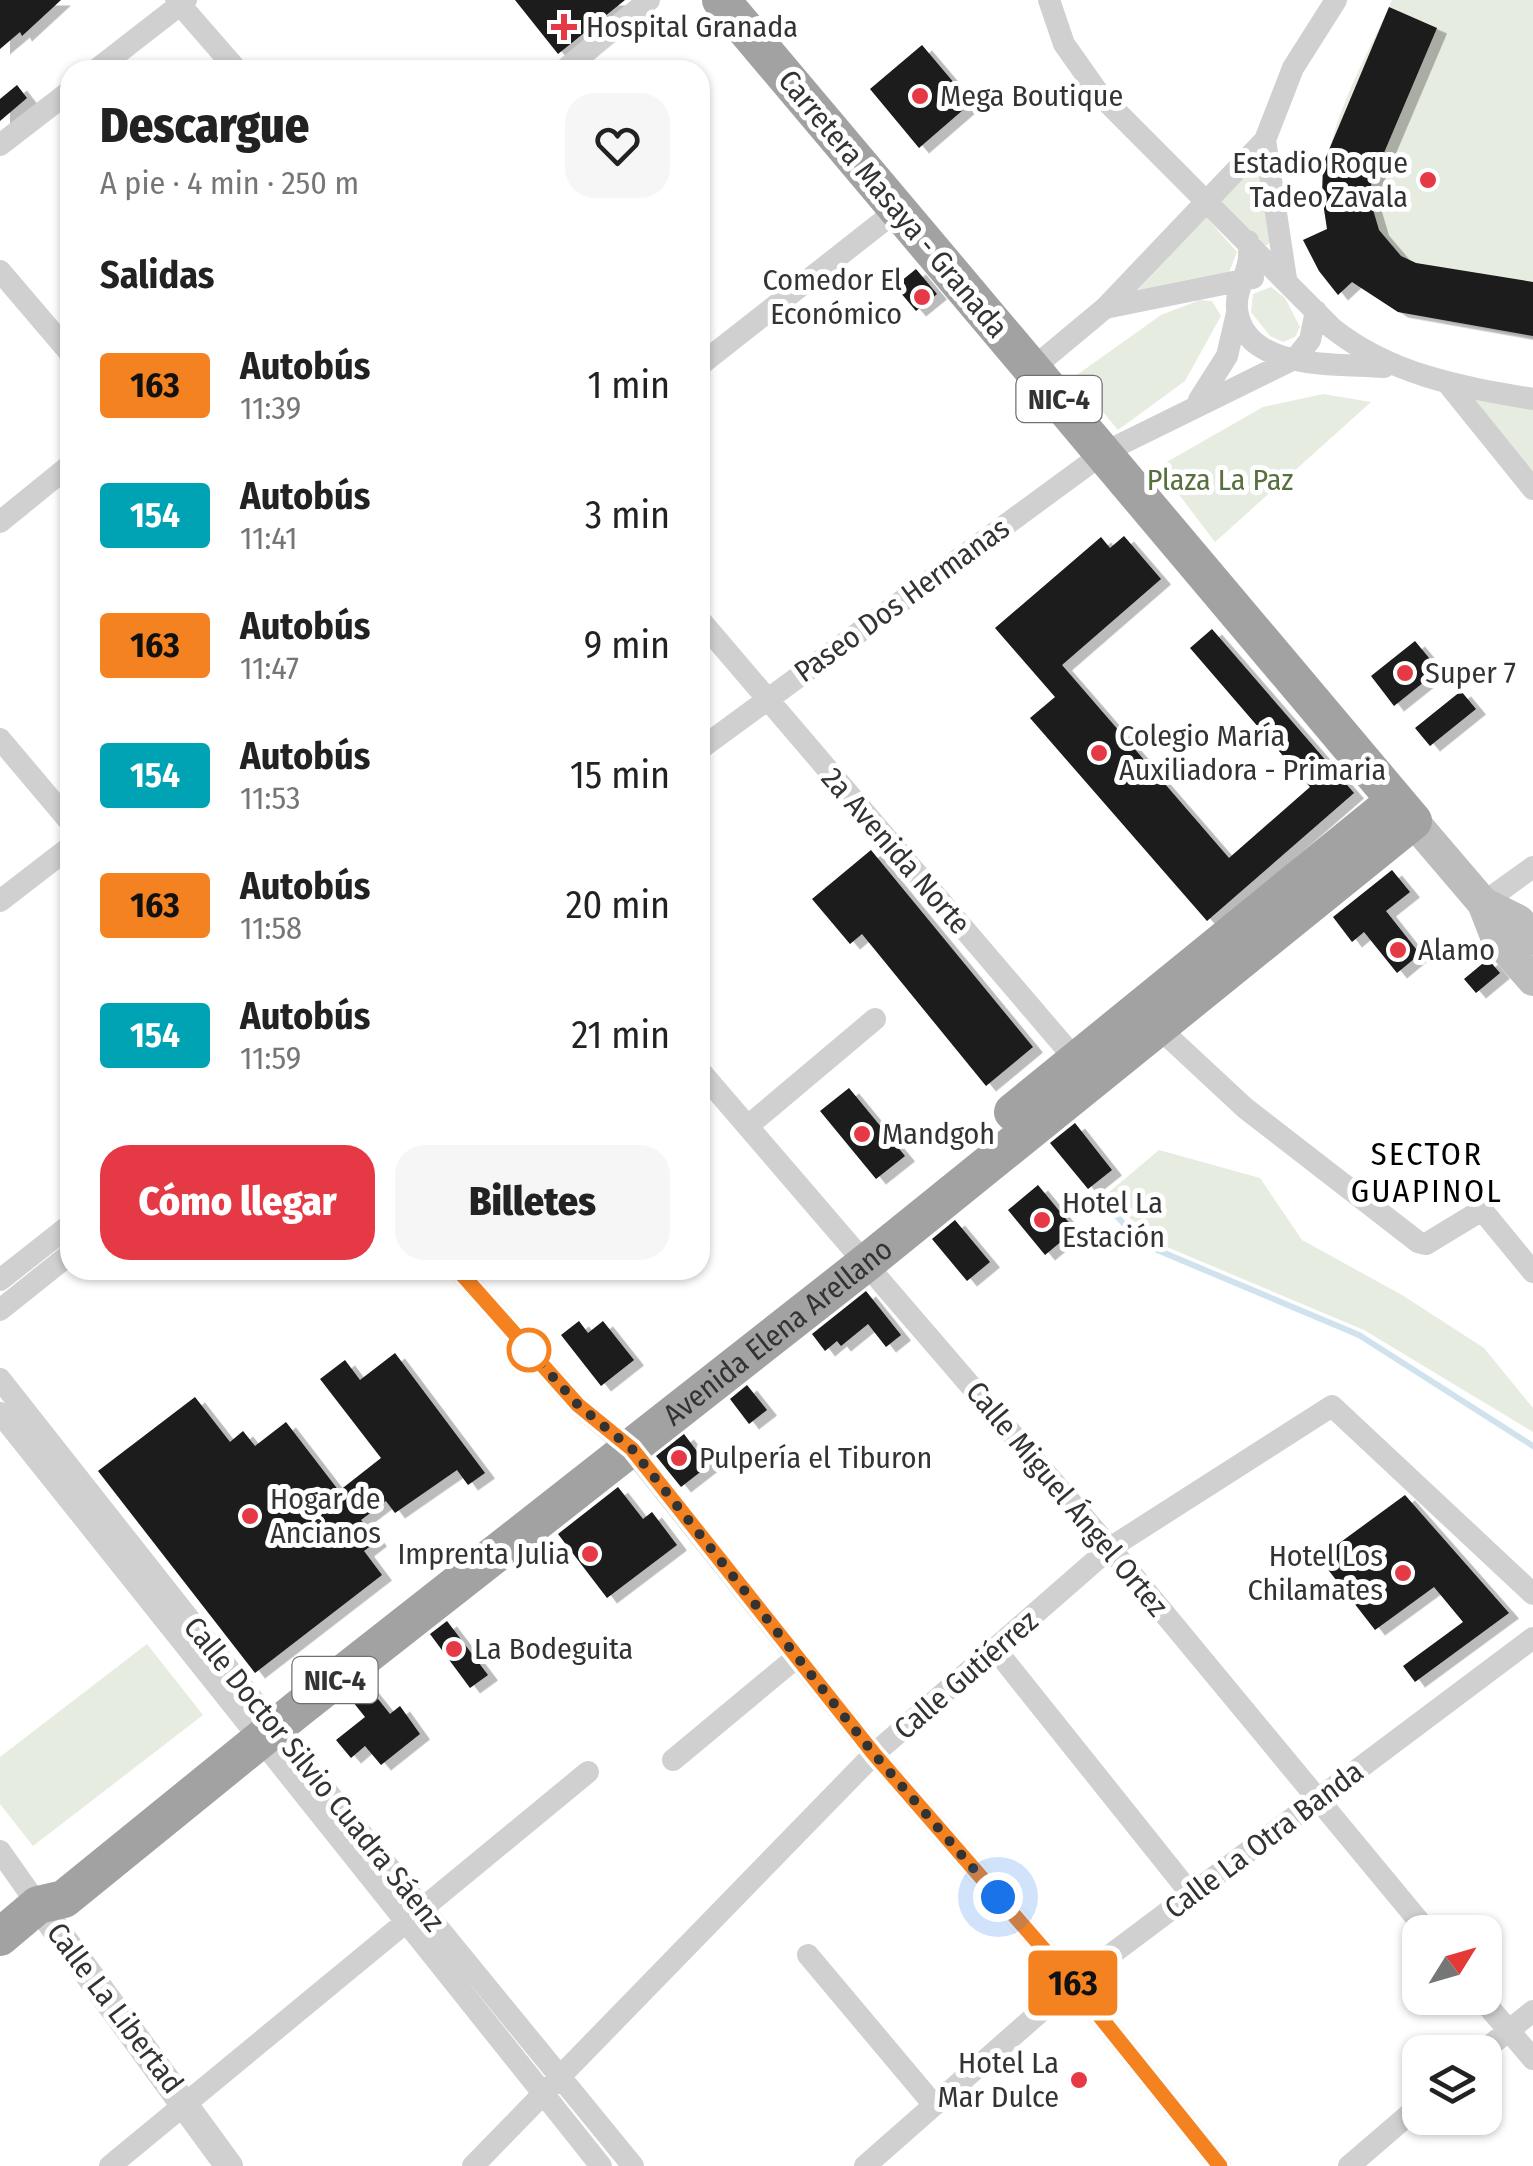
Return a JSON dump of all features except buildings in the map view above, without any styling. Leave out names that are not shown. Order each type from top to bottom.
[{"type":"highway","name":"Carretera Masaya - Granada","points":[[720,0],[1404,811]]},
{"type":"highway","name":"Avenida Elena Arellano","points":[[0,1937],[38,1905],[64,1899],[150,1813],[858,1254],[1404,811]]},
{"type":"highway","name":"Avenida Elena Arellano","points":[[1085,1071],[1159,1028],[1210,969]]},
{"type":"main road","points":[[1404,811],[1483,904],[1497,938],[1533,980]]},
{"type":"main road","points":[[1483,904],[1518,922],[1533,940]]},
{"type":"street","points":[[576,60],[649,0]]},
{"type":"street","points":[[1049,0],[1064,44],[1100,95],[1356,347],[1449,385],[1533,399]]},
{"type":"street","points":[[1033,368],[1104,308],[1265,140],[1294,68],[1336,0]]},
{"type":"street","points":[[108,60],[181,2],[229,60]]},
{"type":"street","points":[[0,145],[60,98]]},
{"type":"street","points":[[1265,140],[1286,279]]},
{"type":"street","points":[[710,358],[896,211]]},
{"type":"street","points":[[1193,406],[1216,379],[1227,356],[1238,296],[1251,255],[1248,241]]},
{"type":"street","points":[[0,271],[60,340]]},
{"type":"street","points":[[1104,308],[1268,275],[1286,279]]},
{"type":"street","points":[[1296,358],[1310,340],[1316,311]]},
{"type":"street","points":[[1237,313],[1260,348],[1296,358],[1403,368]]},
{"type":"street","name":"Paseo Dos Hermanas","points":[[710,741],[1105,452],[1296,358]]},
{"type":"street","points":[[1449,385],[1533,489]]},
{"type":"street","points":[[0,522],[60,474]]},
{"type":"street","name":"2a Avenida Norte","points":[[710,632],[1085,1071]]},
{"type":"street","points":[[0,739],[60,810]]},
{"type":"street","points":[[0,901],[60,855]]},
{"type":"street","points":[[1483,904],[1533,867]]},
{"type":"street","points":[[748,1126],[876,1019]]},
{"type":"street","points":[[1159,1028],[1245,1108],[1418,1242],[1426,1244],[1482,1210],[1528,1257]]},
{"type":"street","name":"Calle Miguel Ángel Ortez","points":[[710,1082],[1110,1548],[1414,1915]]},
{"type":"street","points":[[0,1280],[60,1233]]},
{"type":"street","points":[[0,1310],[60,1262]]},
{"type":"street","points":[[467,1280],[620,1442],[874,1754],[1073,1983],[1220,2166]]},
{"type":"street","name":"Calle Doctor Silvio Cuadra Sáenz","points":[[0,1379],[28,1432],[552,2087],[601,2166]]},
{"type":"street","name":"Calle Gutiérrez","points":[[472,2166],[874,1754],[1110,1548],[1332,1406],[1533,1594]]},
{"type":"street","name":"Calle Doctor Silvio Cuadra Sáenz","points":[[0,1413],[28,1432]]},
{"type":"street","name":"Calle La Otra Banda","points":[[869,2162],[1073,1983],[1533,1638]]},
{"type":"street","points":[[996,1650],[1191,1894]]},
{"type":"street","points":[[673,1760],[797,1657]]},
{"type":"street","points":[[110,2166],[588,1772]]},
{"type":"street","name":"Calle La Libertad","points":[[0,1851],[229,2166]]},
{"type":"street","points":[[808,1955],[934,2105]]},
{"type":"street","points":[[1502,2035],[1533,2011]]},
{"type":"street","points":[[1496,2015],[1533,2059]]},
{"type":"street","name":"Calle Doctor Silvio Cuadra Sáenz","points":[[552,2087],[634,2166]]},
{"type":"street","points":[[1349,2166],[1402,2121]]},
{"type":"green space","name":"Estadio Roque Tadeo Zavala","points":[[1392,0],[1533,0],[1533,338],[1398,312],[1352,282],[1338,295],[1319,271],[1303,240],[1327,229],[1324,198],[1332,139]]},
{"type":"green space","points":[[1252,157],[1260,173],[1272,241],[1267,245],[1259,245],[1218,204]]},
{"type":"green space","points":[[1206,217],[1237,252],[1228,275],[1137,291]]},
{"type":"green space","points":[[1271,287],[1285,298],[1300,327],[1295,337],[1283,342],[1270,336],[1251,312],[1253,294]]},
{"type":"green space","name":"Plaza La Paz","points":[[1200,300],[1212,301],[1221,316],[1185,381],[1118,430],[1074,377],[1161,315]]},
{"type":"green space","points":[[1449,385],[1533,405],[1533,486]]},
{"type":"green space","name":"Plaza La Paz","points":[[1323,394],[1371,402],[1215,542],[1158,467],[1263,407]]},
{"type":"green space","points":[[1159,1150],[1260,1178],[1302,1240],[1402,1295],[1484,1348],[1533,1408],[1533,1432],[1364,1330],[1148,1239],[1108,1193]]},
{"type":"green space","points":[[147,1644],[203,1715],[33,1846],[0,1804],[0,1757]]},
{"type":"waterway","points":[[1108,1207],[1143,1244],[1359,1335],[1533,1446]]},
{"type":"bus line","name":"163","points":[[467,1280],[578,1405],[632,1449],[874,1754],[1073,1983],[1220,2166]]},
{"type":"place","name":"Hospital Granada","points":[[564,27]]},
{"type":"place","name":"Mega Boutique","points":[[920,96]]},
{"type":"place","name":"Estadio Roque Tadeo Zavala","points":[[1428,180]]},
{"type":"place","name":"Comedor El Económico","points":[[922,297]]},
{"type":"place","name":"Super 7","points":[[1405,673]]},
{"type":"place","name":"Colegio María Auxiliadora - Primaria","points":[[1099,753]]},
{"type":"place","name":"Alamo","points":[[1398,950]]},
{"type":"place","name":"Mandgoh","points":[[862,1134]]},
{"type":"place","name":"Hotel La Estación","points":[[1042,1220]]},
{"type":"place","name":"Pulpería el Tiburon","points":[[679,1458]]},
{"type":"place","name":"Hogar de Ancianos","points":[[250,1516]]},
{"type":"place","name":"Imprenta Julia","points":[[590,1554]]},
{"type":"place","name":"Hotel Los Chilamates","points":[[1403,1573]]},
{"type":"place","name":"La Bodeguita","points":[[454,1649]]},
{"type":"place","name":"Hotel La Mar Dulce","points":[[1079,2080]]},
{"type":"district","name":"SECTOR GUAPINOL","points":[[1427,1172]]},
{"type":"route","points":[[529,1350],[578,1405],[632,1449],[874,1754],[998,1897]]}]
